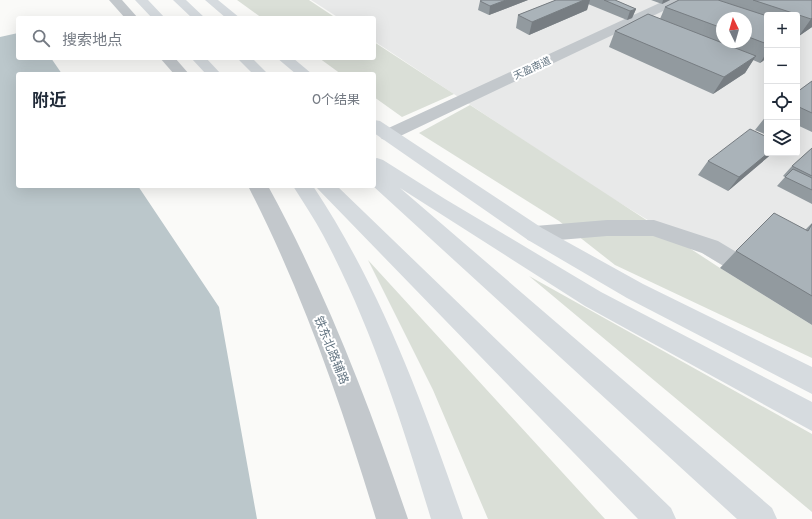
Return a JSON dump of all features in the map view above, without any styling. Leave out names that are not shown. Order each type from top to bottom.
[{"type":"highway","points":[[141,0],[157,16]]},
{"type":"highway","points":[[179,0],[197,16]]},
{"type":"highway","points":[[211,0],[231,16]]},
{"type":"highway","points":[[200,60],[212,72]]},
{"type":"highway","points":[[246,60],[260,72]]},
{"type":"highway","points":[[287,60],[302,72]]},
{"type":"highway","points":[[381,130],[535,234],[635,291],[812,381]]},
{"type":"highway","points":[[376,163],[438,204],[593,299],[812,417]]},
{"type":"highway","points":[[376,178],[761,519]]},
{"type":"highway","points":[[304,188],[337,242],[378,329],[426,453],[447,519]]},
{"type":"highway","points":[[327,188],[660,519]]},
{"type":"street","points":[[115,0],[130,16]]},
{"type":"street","name":"天盈南道","points":[[381,130],[676,0]]},
{"type":"street","points":[[169,60],[180,72]]},
{"type":"street","name":"铁东北路辅路","points":[[259,188],[277,221],[307,286],[362,426],[392,519]]},
{"type":"street","points":[[535,234],[607,228],[654,228],[710,247],[771,284]]},
{"type":"shaded area","points":[[237,0],[309,0],[333,16],[259,16]]},
{"type":"shaded area","points":[[311,0],[812,0],[812,320],[597,189],[376,42],[376,16],[336,16]]},
{"type":"shaded area","points":[[16,33],[16,60],[52,60],[61,72],[16,72],[16,188],[139,188],[219,307],[257,519],[0,519],[0,37]]},
{"type":"shaded area","points":[[376,43],[454,94],[402,117],[376,98],[376,72],[338,72],[322,60],[376,60]]},
{"type":"shaded area","points":[[470,105],[720,268],[812,325],[812,358],[615,265],[559,221],[419,133]]},
{"type":"shaded area","points":[[368,260],[605,519],[488,519],[433,390]]},
{"type":"shaded area","points":[[529,276],[812,434],[812,512]]},
{"type":"building","points":[[506,0],[490,6],[480,1]]},
{"type":"building","points":[[556,0],[584,0],[532,22],[518,15]]},
{"type":"building","points":[[604,0],[615,0],[636,9],[630,11]]},
{"type":"building","points":[[679,0],[718,0],[764,15],[764,43],[752,38],[752,12],[716,12],[716,26],[665,7]]},
{"type":"building","points":[[753,0],[812,0],[811,19],[800,15],[800,12],[790,12]]},
{"type":"building","points":[[648,14],[716,40],[716,48],[735,48],[756,56],[724,77],[615,31]]},
{"type":"building","points":[[812,81],[812,113],[800,107],[800,90]]},
{"type":"building","points":[[750,129],[764,136],[764,156],[739,177],[708,161]]},
{"type":"building","points":[[812,148],[812,176],[792,166]]},
{"type":"building","points":[[793,169],[812,178],[812,190],[785,177]]},
{"type":"building","points":[[774,213],[808,231],[812,224],[812,296],[736,251]]}]
